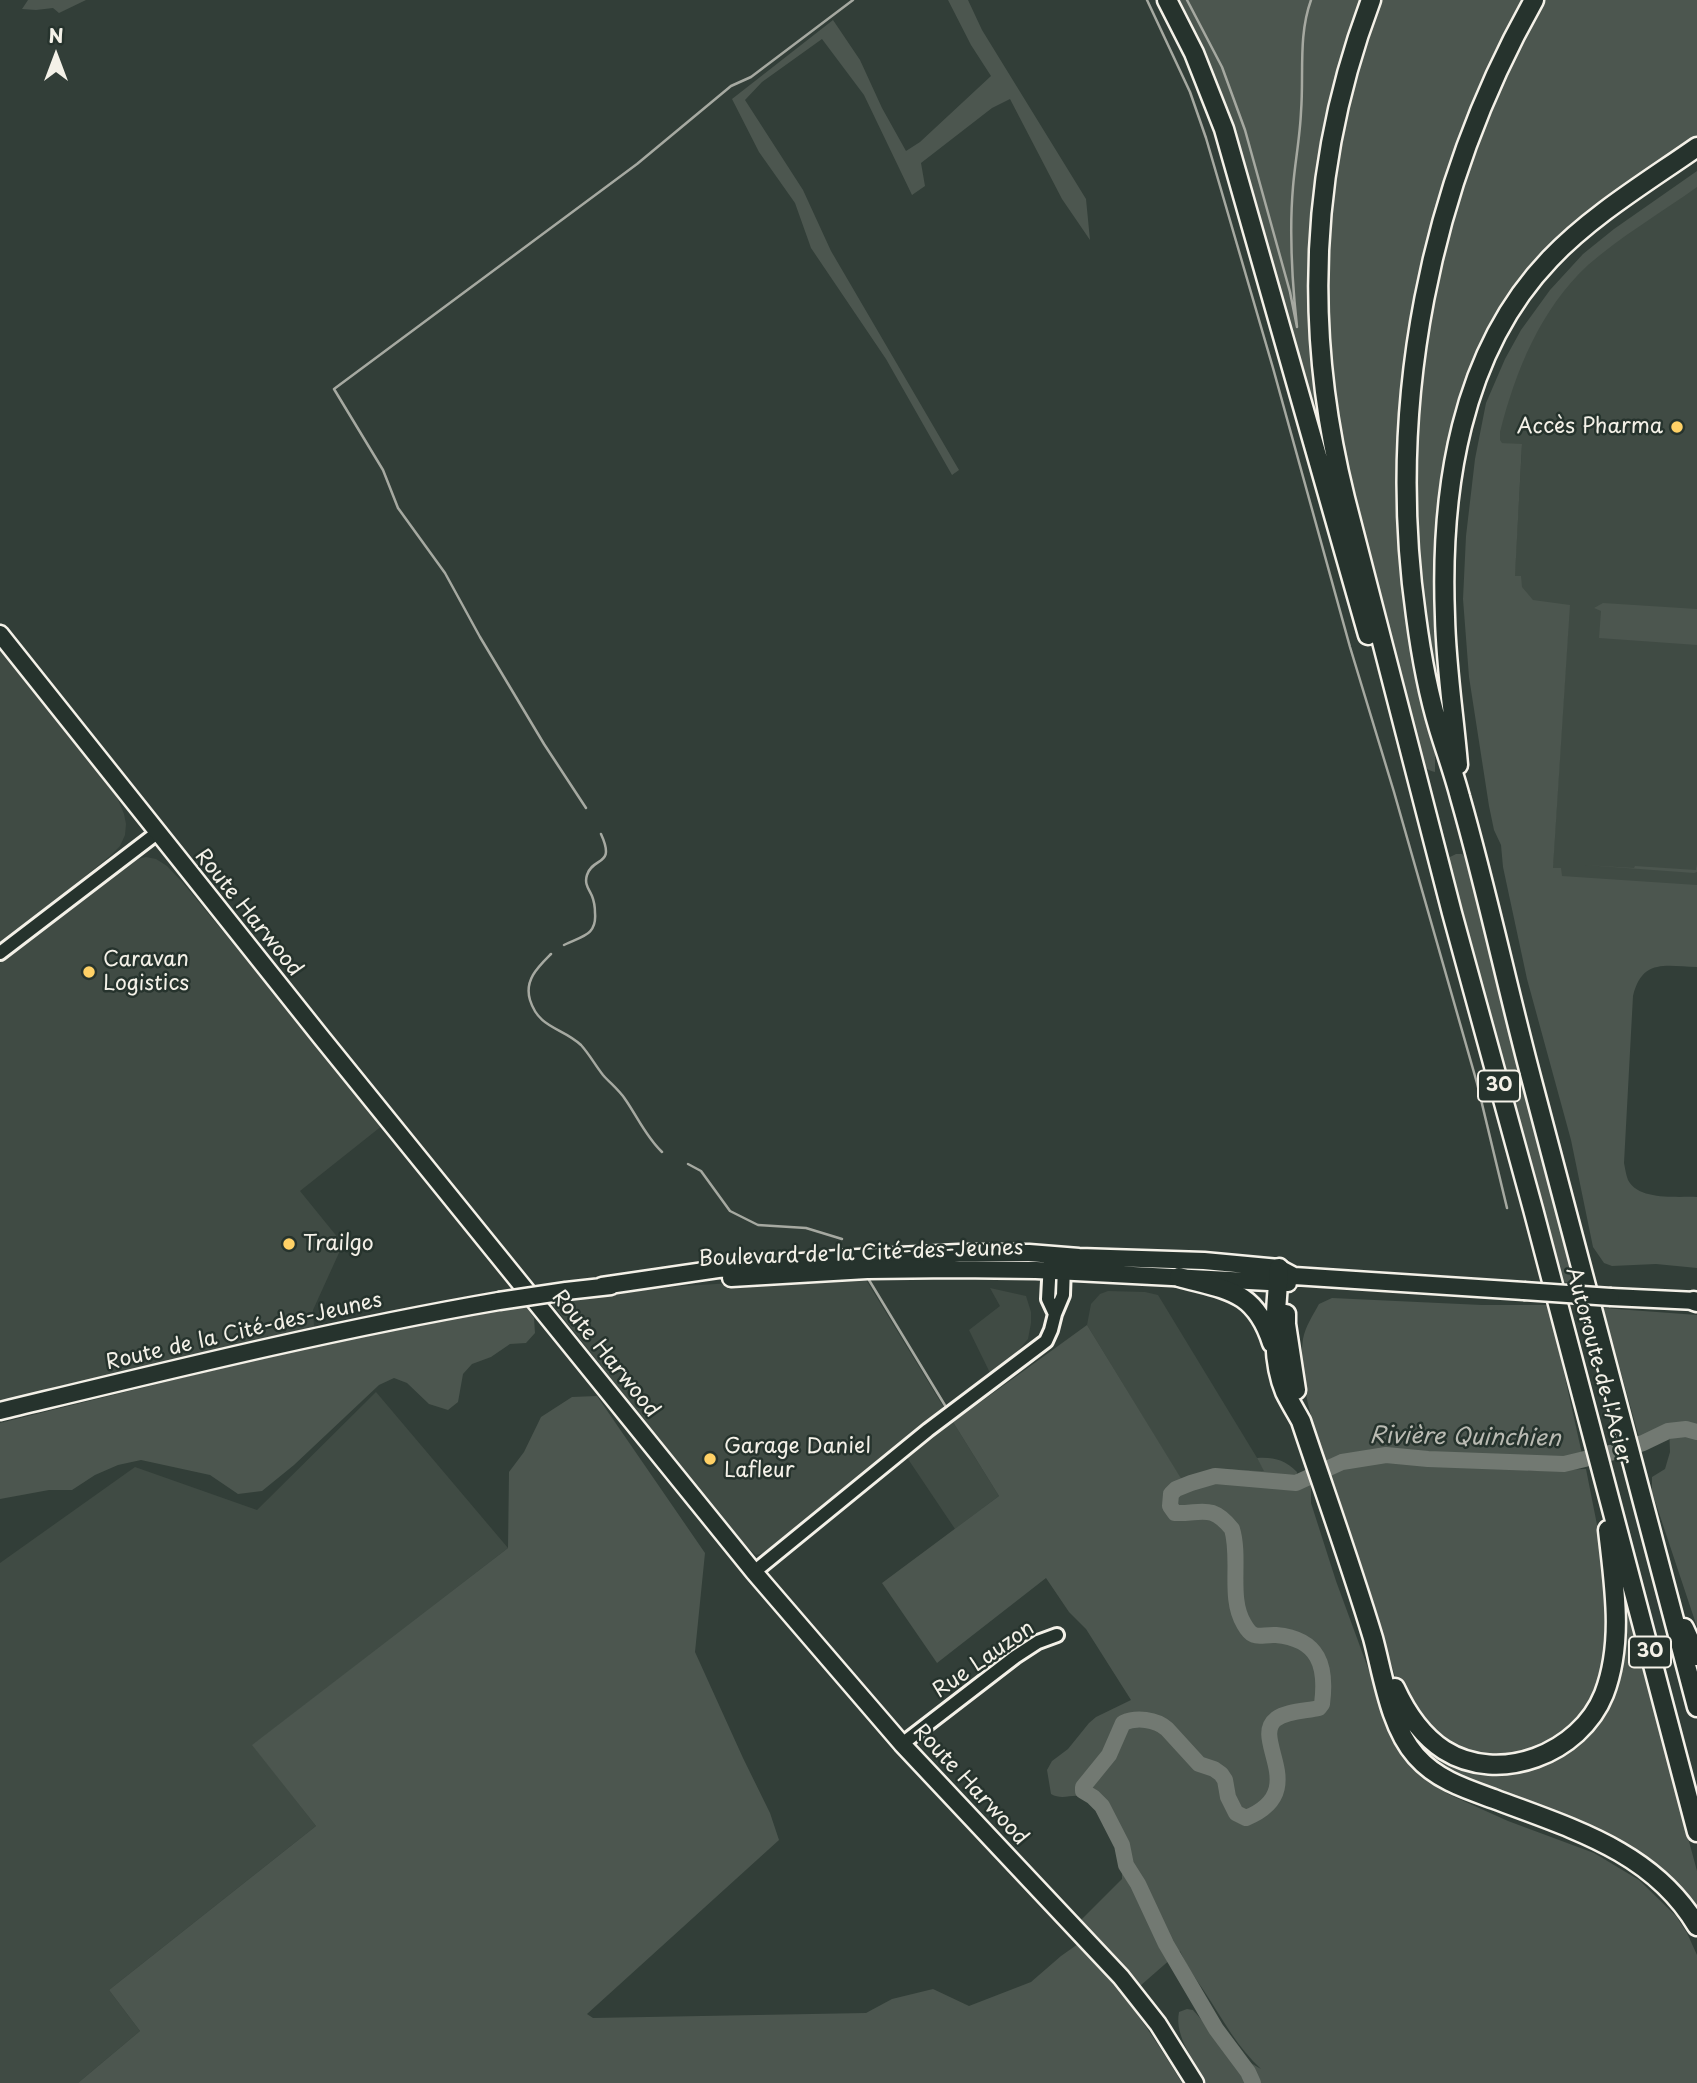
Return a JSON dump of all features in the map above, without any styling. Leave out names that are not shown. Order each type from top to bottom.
[{"type":"highway","points":[[1167,0],[1194,53],[1224,129],[1349,572],[1452,913]]},
{"type":"highway","points":[[1371,0],[1344,85],[1327,163],[1317,269],[1319,344],[1336,463],[1452,913]]},
{"type":"highway","points":[[1460,797],[1432,704],[1412,588],[1406,498],[1411,386],[1433,255],[1456,175],[1493,79],[1534,0]]},
{"type":"highway","points":[[1460,797],[1446,637],[1445,555],[1455,463],[1475,382],[1504,319],[1527,285],[1551,258],[1579,232],[1697,146]]},
{"type":"highway","name":"Autoroute de l'Acier","points":[[1460,797],[1697,1707]]},
{"type":"highway","name":"Autoroute de l'Acier","points":[[1452,913],[1697,1832]]},
{"type":"highway","points":[[1179,1277],[1226,1289],[1248,1301],[1266,1326],[1285,1391],[1301,1421]]},
{"type":"highway","points":[[1278,1362],[1275,1336],[1285,1278]]},
{"type":"highway","points":[[1285,1278],[1286,1324],[1301,1421],[1372,1637],[1391,1704],[1409,1747],[1426,1766],[1451,1783],[1585,1835],[1627,1855],[1671,1891],[1697,1926]]},
{"type":"highway","points":[[1372,1637],[1410,1716],[1426,1736],[1446,1751],[1472,1762],[1499,1765],[1540,1756],[1564,1744],[1584,1725],[1599,1705],[1612,1658],[1615,1594],[1601,1468]]},
{"type":"highway","points":[[1664,1584],[1697,1656]]},
{"type":"main road","name":"Route Harwood","points":[[0,635],[754,1572],[902,1744],[1121,1978],[1158,2024],[1195,2083]]},
{"type":"main road","name":"Boulevard de la Cité-des-Jeunes","points":[[499,1301],[602,1286],[867,1270],[955,1269],[1057,1263],[1204,1261],[1285,1278]]},
{"type":"main road","name":"Boulevard de la Cité-des-Jeunes","points":[[1057,1263],[1179,1277],[1285,1278],[1696,1301]]},
{"type":"main road","name":"Route de la Cité-des-Jeunes","points":[[0,1411],[295,1340],[499,1301]]},
{"type":"street","points":[[0,953],[157,833]]},
{"type":"street","points":[[754,1572],[928,1430],[1046,1341],[1055,1314],[1048,1299],[1057,1263]]},
{"type":"street","name":"Rue Lauzon","points":[[902,1744],[1016,1657],[1038,1642],[1056,1635]]},
{"type":"shaded area","points":[[28,0],[86,0],[59,13],[53,8],[22,9]]},
{"type":"shaded area","points":[[948,0],[968,0],[982,30],[1086,199],[1090,240],[1062,199],[1010,99],[992,108],[921,163],[925,186],[912,195],[864,95],[822,39],[762,82],[745,100],[803,190],[831,251],[959,470],[952,475],[886,359],[811,248],[795,203],[759,152],[732,99],[833,20],[860,60],[906,151],[920,142],[991,76],[971,45]]},
{"type":"shaded area","points":[[1174,0],[1361,0],[1341,61],[1326,121],[1310,238],[1312,356],[1331,480]]},
{"type":"shaded area","points":[[1378,0],[1526,0],[1490,65],[1460,133],[1436,205],[1418,278],[1405,352],[1398,427],[1397,502],[1401,576],[1411,643],[1435,752],[1435,772],[1426,768],[1420,754],[1355,508],[1333,404],[1325,291],[1332,180],[1347,103]]},
{"type":"shaded area","points":[[1545,0],[1697,0],[1697,139],[1546,253],[1455,425],[1448,713],[1444,714],[1427,632],[1417,550],[1415,468],[1420,387],[1432,306],[1450,226],[1476,147],[1507,70]]},
{"type":"shaded area","points":[[1697,171],[1697,187],[1600,255],[1556,301],[1522,364],[1500,432],[1502,443],[1522,444],[1515,576],[1521,576],[1522,587],[1533,600],[1570,605],[1553,868],[1561,868],[1562,876],[1697,885],[1697,967],[1666,966],[1649,970],[1642,975],[1633,996],[1624,1163],[1628,1180],[1633,1187],[1641,1191],[1659,1196],[1697,1197],[1697,1268],[1656,1264],[1612,1266],[1604,1263],[1593,1247],[1571,1140],[1527,979],[1503,867],[1501,845],[1494,830],[1489,806],[1469,677],[1463,599],[1466,536],[1475,459],[1486,403],[1521,330],[1550,290],[1583,254]]},
{"type":"shaded area","points":[[1697,176],[1697,888],[1552,879],[1568,626],[1512,623],[1522,445],[1486,442],[1505,376],[1581,262]]},
{"type":"shaded area","points":[[1603,603],[1697,609],[1697,645],[1599,638],[1601,611],[1594,608]]},
{"type":"shaded area","points":[[0,647],[117,797],[126,824],[120,846],[110,856],[0,946]]},
{"type":"shaded area","points":[[1456,854],[1464,856],[1471,880],[1577,1283],[1558,1282],[1450,872],[1450,857]]},
{"type":"shaded area","points":[[138,859],[156,859],[167,866],[183,883],[383,1125],[300,1191],[343,1244],[313,1310],[314,1327],[0,1403],[0,963]]},
{"type":"shaded area","points":[[1697,864],[1697,872],[1694,873],[1585,865],[1696,870]]},
{"type":"shaded area","points":[[863,1275],[946,1411],[775,1545],[756,1555],[702,1494],[549,1300],[683,1286]]},
{"type":"shaded area","points":[[990,1288],[1026,1296],[1031,1312],[1028,1339],[1001,1371],[992,1377],[969,1330],[1000,1306]]},
{"type":"shaded area","points":[[1108,1291],[1158,1295],[1265,1471],[1217,1468],[1182,1481],[1087,1325],[1091,1304],[1100,1294]]},
{"type":"shaded area","points":[[1332,1298],[1482,1305],[1549,1305],[1582,1454],[1568,1459],[1535,1459],[1528,1471],[1586,1469],[1608,1596],[1607,1641],[1600,1679],[1587,1712],[1562,1737],[1526,1755],[1476,1757],[1444,1741],[1427,1725],[1395,1676],[1330,1473],[1345,1464],[1374,1465],[1368,1454],[1326,1464],[1304,1386],[1304,1335],[1319,1304]]},
{"type":"shaded area","points":[[524,1304],[534,1318],[535,1333],[526,1343],[510,1344],[491,1357],[472,1364],[463,1374],[458,1402],[448,1410],[429,1404],[407,1383],[394,1378],[379,1385],[294,1465],[262,1491],[238,1494],[210,1475],[141,1460],[118,1465],[95,1475],[72,1490],[49,1490],[0,1499],[0,1423],[335,1340]]},
{"type":"shaded area","points":[[1603,1308],[1697,1315],[1697,1627],[1652,1492],[1652,1477],[1665,1469],[1670,1452],[1669,1427],[1640,1441]]},
{"type":"shaded area","points":[[1087,1325],[1182,1480],[1217,1468],[1264,1471],[1257,1458],[1263,1458],[1284,1462],[1297,1472],[1296,1488],[1311,1482],[1311,1503],[1379,1698],[1424,1774],[1448,1794],[1508,1821],[1594,1853],[1639,1880],[1676,1916],[1697,1955],[1697,2083],[1206,2083],[1182,2040],[1179,2012],[1187,2009],[1193,2010],[1227,2049],[1261,2069],[1231,2033],[1180,1951],[1140,1986],[1080,1921],[1122,1879],[1122,1870],[1111,1836],[1091,1801],[1080,1796],[1060,1797],[1051,1794],[1047,1770],[1052,1761],[1068,1749],[1096,1717],[1131,1700],[1086,1629],[1069,1612],[1046,1578],[937,1663],[882,1583],[999,1496],[953,1422]]},
{"type":"shaded area","points":[[376,1392],[508,1548],[253,1745],[316,1826],[109,1990],[140,2031],[78,2083],[0,2083],[0,1563],[135,1467],[257,1510]]},
{"type":"shaded area","points":[[597,1396],[705,1553],[695,1652],[770,1813],[779,1840],[587,2014],[593,2018],[866,2013],[892,1999],[933,1989],[969,2006],[1031,1982],[1078,1944],[1134,2010],[1182,2083],[78,2083],[140,2031],[109,1990],[316,1826],[252,1745],[508,1548],[509,1472],[524,1452],[541,1417],[572,1397]]},
{"type":"shaded area","points":[[953,1422],[999,1496],[955,1529],[906,1456]]},
{"type":"shaded area","points":[[1623,1596],[1697,1871],[1697,1915],[1665,1875],[1454,1777],[1427,1759],[1405,1727],[1406,1720],[1422,1739],[1524,1769],[1542,1765],[1557,1757],[1585,1735]]},
{"type":"waterway","points":[[586,808],[544,744],[445,573],[398,508],[383,470],[334,389],[637,164],[731,86],[751,77],[853,0]]},
{"type":"waterway","points":[[1147,0],[1190,92],[1206,138],[1477,1083],[1507,1208]]},
{"type":"waterway","points":[[1187,0],[1222,67],[1245,130],[1290,292],[1297,327],[1292,257],[1292,204],[1302,98],[1304,27],[1311,0]]},
{"type":"waterway","points":[[564,945],[591,931],[595,921],[595,906],[586,878],[590,869],[605,856],[605,844],[601,834]]},
{"type":"waterway","points":[[551,954],[537,969],[529,986],[534,1010],[545,1022],[581,1045],[623,1096],[646,1133],[662,1152]]},
{"type":"waterway","points":[[688,1164],[701,1171],[730,1211],[758,1225],[806,1228],[842,1239]]},
{"type":"waterway","points":[[869,1280],[946,1407]]},
{"type":"waterway","name":"Rivière Quinchien","points":[[1253,2083],[1216,2029],[1166,1944],[1138,1884],[1126,1865],[1122,1845],[1102,1806],[1083,1791],[1083,1787],[1109,1755],[1123,1723],[1146,1720],[1167,1729],[1199,1764],[1221,1774],[1236,1813],[1246,1818],[1265,1807],[1275,1794],[1278,1780],[1270,1728],[1280,1716],[1319,1708],[1322,1704],[1321,1667],[1311,1649],[1291,1638],[1254,1635],[1244,1624],[1237,1602],[1232,1529],[1212,1513],[1175,1513],[1170,1506],[1171,1494],[1176,1489],[1215,1476],[1296,1483],[1342,1462],[1386,1455],[1564,1464],[1643,1443],[1668,1431],[1686,1429],[1697,1432]]},
{"type":"place","name":"Accès Pharma","points":[[1677,427]]},
{"type":"place","name":"Caravan Logistics","points":[[89,972]]},
{"type":"place","name":"Trailgo","points":[[289,1244]]},
{"type":"place","name":"Garage Daniel Lafleur","points":[[710,1459]]}]
